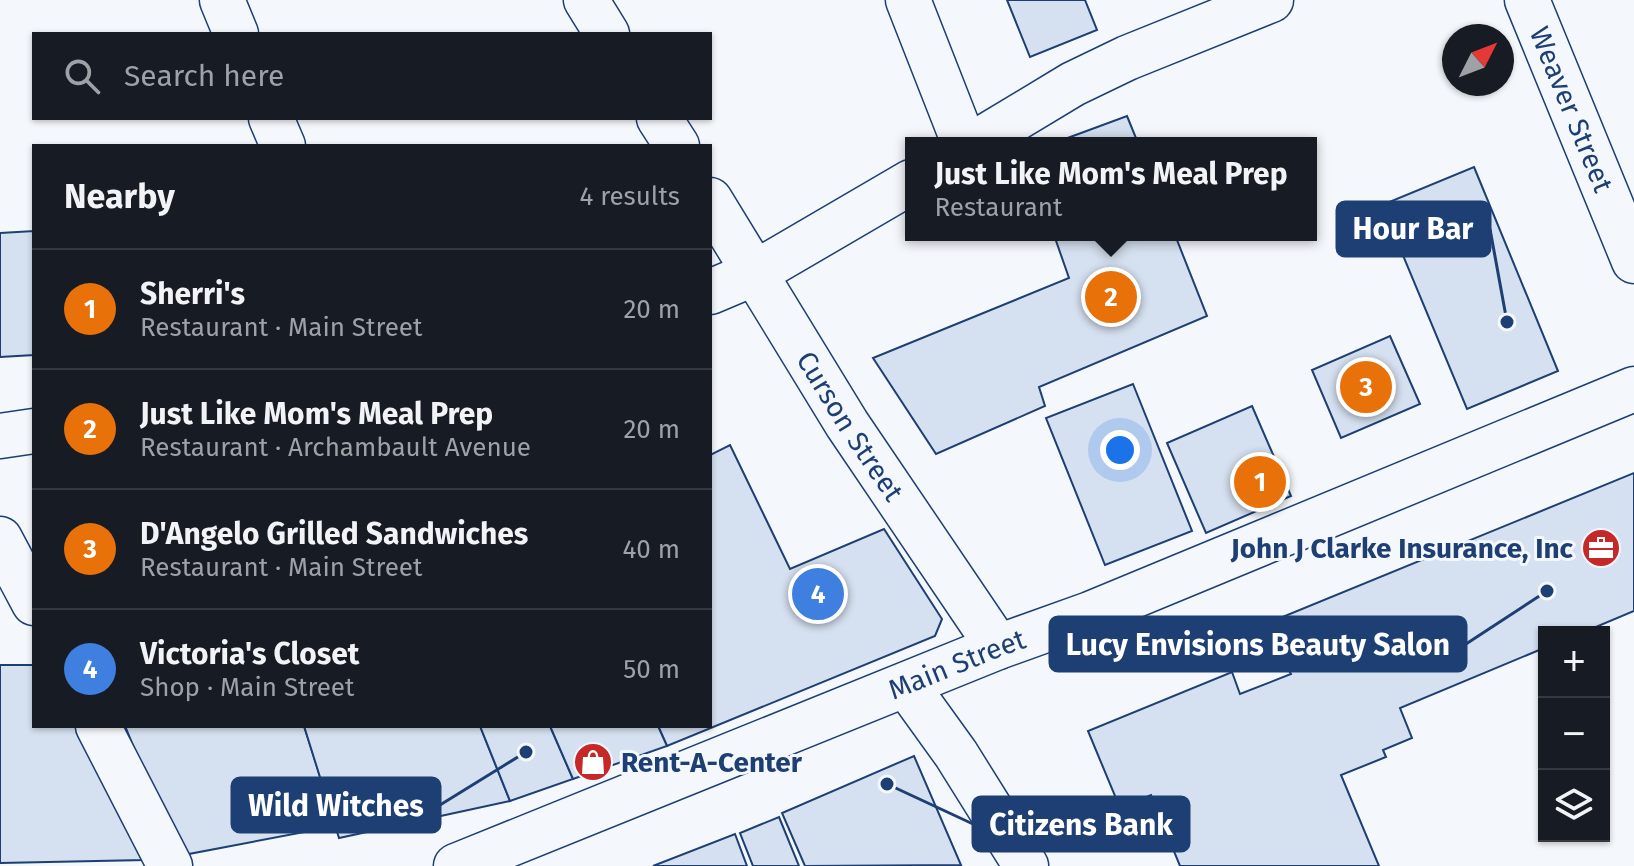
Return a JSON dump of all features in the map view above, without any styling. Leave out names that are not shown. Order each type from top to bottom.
[{"type":"street","points":[[222,0],[235,32]]},
{"type":"street","points":[[586,0],[606,32]]},
{"type":"street","points":[[908,0],[962,137]]},
{"type":"street","points":[[985,137],[1073,84],[1127,58],[1271,0]]},
{"type":"street","name":"Weaver Street","points":[[1527,0],[1634,261]]},
{"type":"street","points":[[272,120],[282,144]]},
{"type":"street","points":[[660,120],[676,144]]},
{"type":"street","points":[[712,291],[755,273],[905,186]]},
{"type":"street","name":"Curson Street","points":[[712,203],[847,424],[998,647]]},
{"type":"street","name":"Main Street","points":[[456,866],[998,647],[1090,614],[1634,389]]},
{"type":"street","points":[[0,436],[32,431]]},
{"type":"street","points":[[0,539],[32,599]]},
{"type":"street","points":[[907,686],[956,754],[1026,866]]},
{"type":"street","points":[[99,728],[170,866]]},
{"type":"building","points":[[1007,0],[1085,0],[1097,30],[1030,57]]},
{"type":"building","points":[[1127,116],[1136,137],[1070,137]]},
{"type":"building","points":[[1474,167],[1558,371],[1467,409],[1382,205]]},
{"type":"building","points":[[32,231],[32,355],[0,357],[0,233]]},
{"type":"building","points":[[1056,241],[1177,241],[1207,316],[1039,387],[1045,406],[936,454],[873,358],[1069,278]]},
{"type":"building","points":[[1390,336],[1420,404],[1341,438],[1312,370]]},
{"type":"building","points":[[1133,384],[1192,531],[1105,565],[1046,418]]},
{"type":"building","points":[[1252,406],[1291,496],[1206,533],[1167,443]]},
{"type":"building","points":[[730,445],[790,569],[884,529],[942,619],[935,636],[712,728],[712,454]]},
{"type":"building","points":[[1634,473],[1634,611],[1598,626],[1538,626],[1538,650],[1400,708],[1412,738],[1383,750],[1386,757],[1341,775],[1379,866],[1180,866],[1151,795],[1120,808],[1088,731],[1232,672],[1240,694],[1291,674],[1263,625]]},
{"type":"building","points":[[0,665],[32,665],[32,728],[82,728],[144,860],[0,863]]},
{"type":"building","points":[[126,728],[305,728],[336,826],[178,856]]},
{"type":"building","points":[[305,728],[481,728],[510,801],[339,838]]},
{"type":"building","points":[[481,728],[551,728],[573,779],[510,801]]},
{"type":"building","name":"Rent-A-Center","points":[[551,728],[659,728],[667,746],[573,779]]},
{"type":"building","points":[[659,728],[711,728],[667,746]]},
{"type":"building","points":[[914,756],[961,865],[805,866],[782,813]]},
{"type":"building","points":[[779,817],[799,866],[753,866],[740,833]]},
{"type":"building","points":[[735,834],[747,866],[653,866]]},
{"type":"place","name":"Just Like Mom's Meal Prep","points":[[1111,297]]},
{"type":"place","name":"Hour Bar","points":[[1507,322]]},
{"type":"place","name":"D'Angelo Grilled Sandwiches","points":[[1366,387]]},
{"type":"place","name":"Sherri's","points":[[1260,482]]},
{"type":"place","name":"John J Clarke Insurance, Inc","points":[[1601,548]]},
{"type":"place","name":"Lucy Envisions Beauty Salon","points":[[1547,591]]},
{"type":"place","name":"Victoria's Closet","points":[[818,594]]},
{"type":"place","name":"Wild Witches","points":[[526,752]]},
{"type":"place","name":"Rent-A-Center","points":[[593,762]]},
{"type":"place","name":"Citizens Bank","points":[[887,784]]}]
